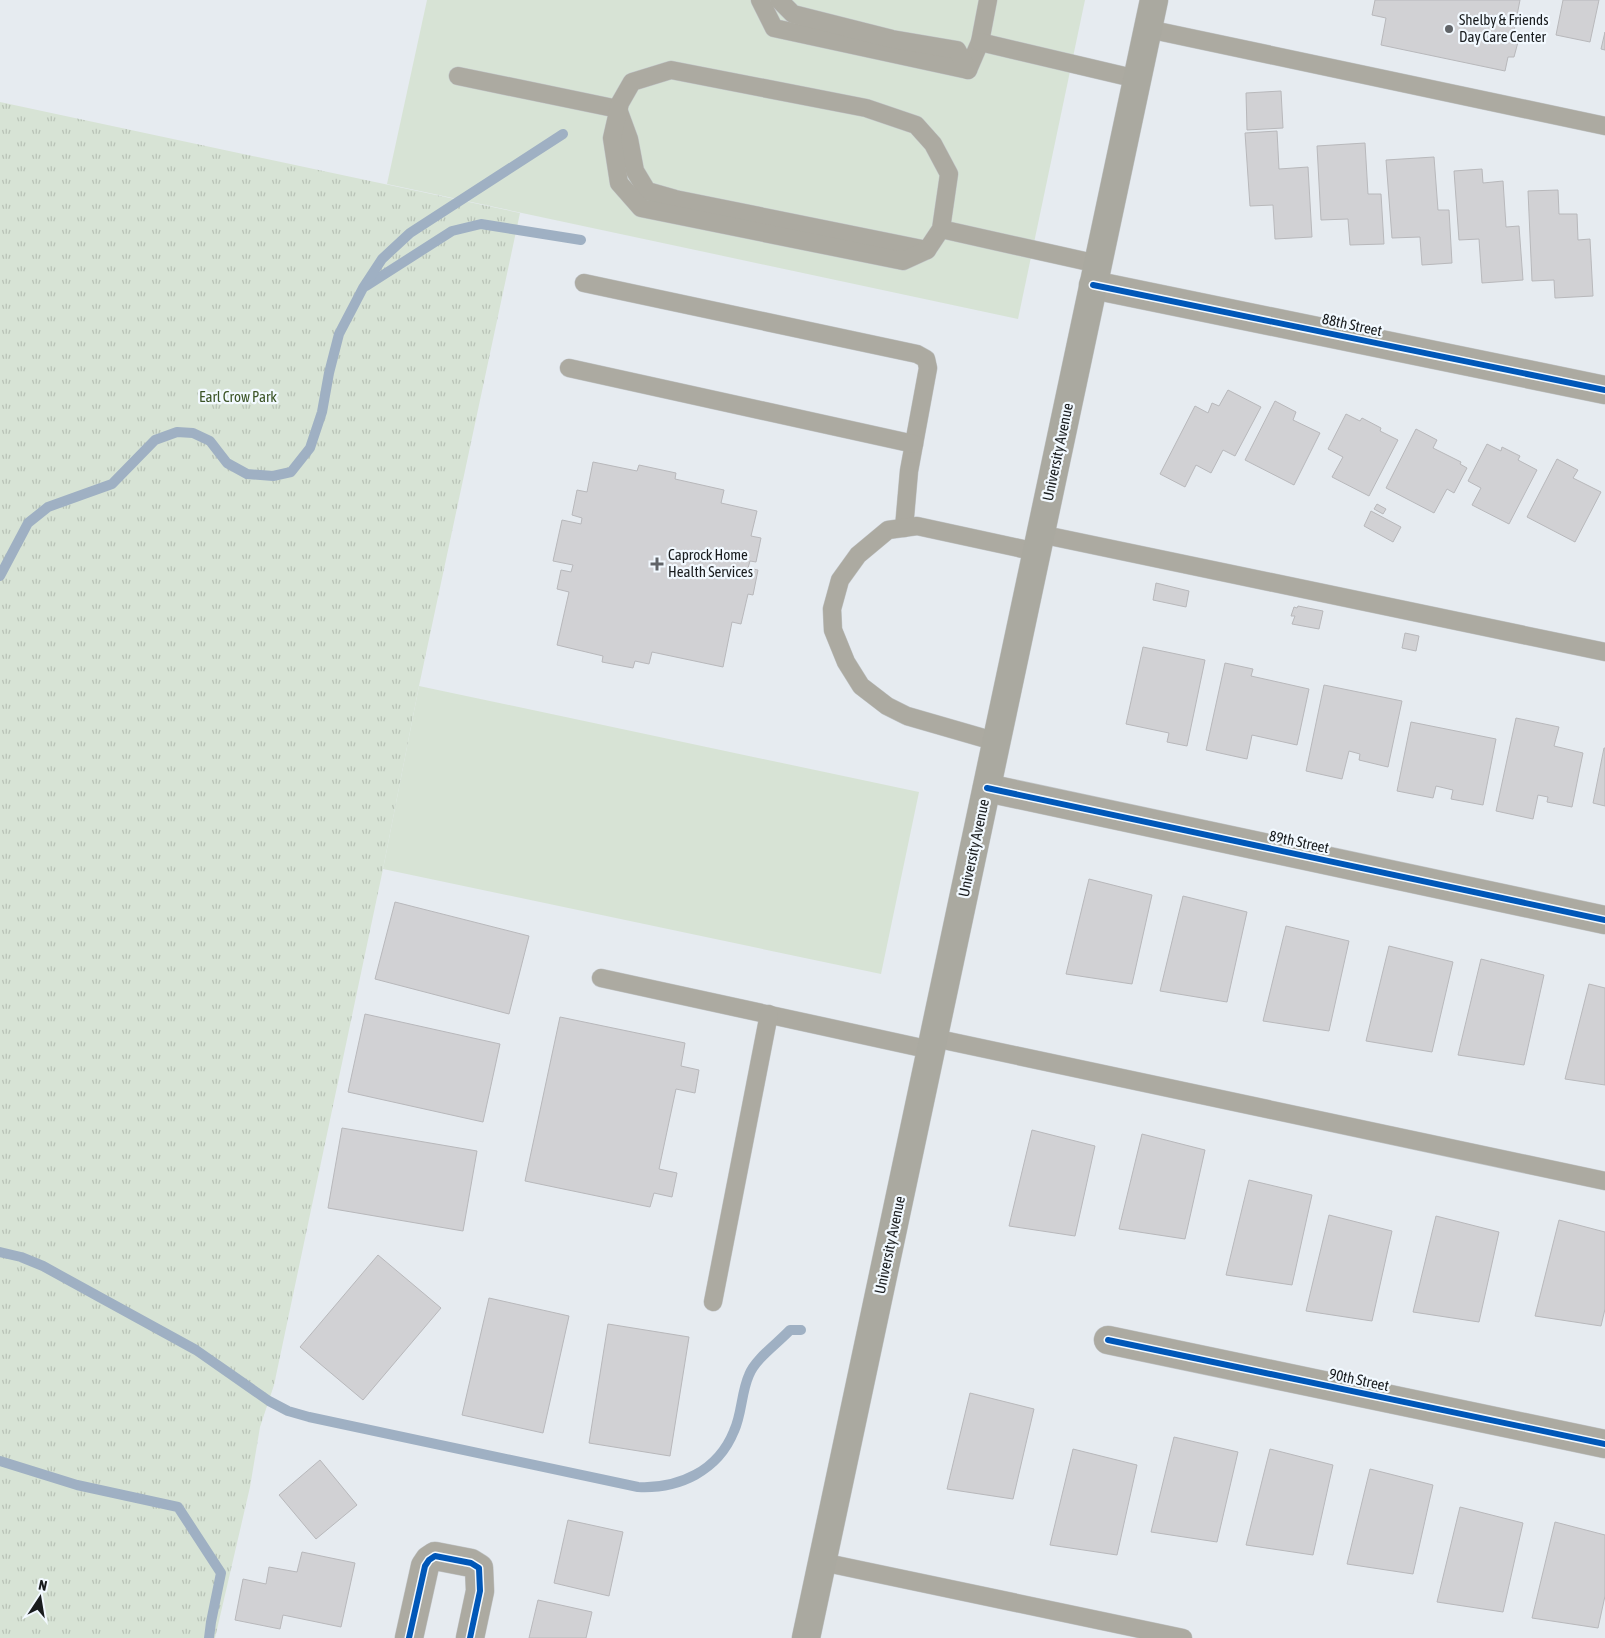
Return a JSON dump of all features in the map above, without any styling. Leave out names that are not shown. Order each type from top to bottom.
[{"type":"main road","name":"University Avenue","points":[[806,1638],[1154,0]]},
{"type":"street","name":"88th Street","points":[[1096,274],[1605,390]]},
{"type":"street","name":"89th Street","points":[[987,788],[1605,920]]},
{"type":"street","name":"90th Street","points":[[1108,1340],[1605,1444]]},
{"type":"street","points":[[410,1638],[425,1566],[435,1556],[472,1563],[478,1568],[480,1591],[470,1638]]},
{"type":"lane","points":[[760,0],[774,28],[968,70]]},
{"type":"lane","points":[[779,0],[793,14],[892,39],[957,50],[968,70]]},
{"type":"lane","points":[[968,70],[980,42],[988,0]]},
{"type":"lane","points":[[1148,28],[1605,126]]},
{"type":"lane","points":[[980,42],[1137,80]]},
{"type":"lane","points":[[671,70],[866,108],[916,125],[933,144],[949,174],[941,230],[927,250],[903,261],[641,208],[619,183],[612,138],[618,109],[632,82],[671,70]]},
{"type":"lane","points":[[458,76],[618,109]]},
{"type":"lane","points":[[941,230],[1096,274]]},
{"type":"lane","points":[[584,283],[917,354],[926,359],[928,368],[908,471],[904,528]]},
{"type":"lane","points":[[569,368],[914,444]]},
{"type":"lane","points":[[997,742],[900,713],[887,706],[862,686],[846,662],[833,630],[832,609],[840,580],[858,555],[888,530],[917,526],[1039,543],[1605,652]]},
{"type":"lane","points":[[601,978],[769,1014],[932,1044],[1605,1181]]},
{"type":"lane","points":[[713,1302],[769,1014]]},
{"type":"lane","points":[[822,1562],[1183,1638]]},
{"type":"green space","points":[[427,0],[1085,0],[1018,319],[387,184]]},
{"type":"green space","name":"Earl Crow Park","points":[[0,102],[520,213],[419,686],[383,869],[274,1385],[260,1427],[250,1487],[215,1638],[0,1638]]},
{"type":"green space","points":[[419,686],[919,792],[881,974],[383,869]]},
{"type":"building","name":"Shelby & Friends Day Care Center","points":[[1375,0],[1520,0],[1512,41],[1518,42],[1514,57],[1508,57],[1505,71],[1381,45],[1386,18],[1372,15]]},
{"type":"building","points":[[1563,0],[1599,0],[1590,42],[1556,35]]},
{"type":"building","points":[[1605,32],[1605,50],[1601,49]]},
{"type":"building","points":[[1281,91],[1283,128],[1247,130],[1246,93]]},
{"type":"building","points":[[1277,131],[1279,169],[1308,167],[1312,237],[1275,239],[1273,205],[1250,206],[1245,133]]},
{"type":"building","points":[[1365,143],[1368,194],[1381,194],[1384,244],[1350,245],[1348,219],[1321,220],[1317,146]]},
{"type":"building","points":[[1434,157],[1438,210],[1449,210],[1452,263],[1422,265],[1420,237],[1392,238],[1386,160]]},
{"type":"building","points":[[1482,169],[1483,183],[1503,181],[1506,227],[1519,226],[1523,280],[1482,283],[1479,239],[1459,240],[1454,171]]},
{"type":"building","points":[[1558,190],[1559,214],[1577,214],[1578,240],[1590,239],[1593,296],[1555,298],[1554,280],[1532,281],[1528,191]]},
{"type":"building","points":[[1228,390],[1261,407],[1235,456],[1223,450],[1211,473],[1196,465],[1185,487],[1160,474],[1195,406],[1208,413],[1212,403],[1219,406]]},
{"type":"building","points":[[1275,401],[1296,412],[1293,420],[1320,433],[1294,485],[1245,460]]},
{"type":"building","points":[[1346,414],[1360,421],[1362,418],[1381,428],[1380,431],[1398,440],[1369,496],[1332,477],[1343,457],[1328,449]]},
{"type":"building","points":[[1416,429],[1437,440],[1433,448],[1461,462],[1460,464],[1467,468],[1454,493],[1447,489],[1434,513],[1386,488]]},
{"type":"building","points":[[1487,444],[1501,451],[1502,447],[1520,456],[1518,460],[1537,470],[1509,524],[1472,505],[1481,488],[1468,481]]},
{"type":"building","points":[[1557,459],[1578,470],[1573,478],[1601,492],[1575,542],[1527,517]]},
{"type":"building","name":"Caprock Home Health Services","points":[[593,462],[637,471],[639,465],[676,473],[675,479],[724,490],[721,503],[757,511],[751,536],[761,538],[756,562],[750,561],[748,568],[758,570],[753,595],[748,594],[741,624],[732,622],[723,667],[652,652],[649,664],[635,661],[633,668],[602,662],[603,656],[557,645],[569,592],[557,589],[561,570],[571,572],[573,565],[553,561],[562,520],[581,524],[582,518],[572,515],[577,490],[587,492]]},
{"type":"building","points":[[1377,504],[1386,509],[1383,514],[1374,509]]},
{"type":"building","points":[[1371,511],[1401,527],[1393,542],[1364,526]]},
{"type":"building","points":[[1156,583],[1189,591],[1186,607],[1153,600]]},
{"type":"building","points":[[1298,606],[1323,611],[1319,629],[1292,624],[1295,616],[1291,616],[1294,607],[1297,608]]},
{"type":"building","points":[[1405,633],[1419,636],[1416,651],[1402,648]]},
{"type":"building","points":[[1143,647],[1205,660],[1187,746],[1167,742],[1169,733],[1126,724]]},
{"type":"building","points":[[1225,663],[1253,669],[1251,676],[1309,689],[1297,745],[1252,735],[1247,759],[1206,750]]},
{"type":"building","points":[[1324,685],[1402,701],[1388,767],[1359,760],[1360,754],[1349,751],[1342,779],[1306,771]]},
{"type":"building","points":[[1516,718],[1559,727],[1554,746],[1583,753],[1572,807],[1547,802],[1548,797],[1538,795],[1533,819],[1496,811]]},
{"type":"building","points":[[1411,722],[1496,739],[1483,805],[1451,799],[1453,790],[1436,786],[1433,798],[1397,791]]},
{"type":"building","points":[[1605,748],[1605,806],[1593,803]]},
{"type":"building","points":[[1089,879],[1152,895],[1132,984],[1066,974]]},
{"type":"building","points":[[1183,896],[1247,912],[1227,1002],[1160,991]]},
{"type":"building","points":[[395,902],[529,936],[509,1014],[375,979]]},
{"type":"building","points":[[1286,926],[1349,941],[1329,1031],[1263,1021]]},
{"type":"building","points":[[1389,946],[1453,962],[1432,1052],[1366,1041]]},
{"type":"building","points":[[1481,959],[1544,975],[1524,1065],[1458,1055]]},
{"type":"building","points":[[1589,984],[1605,988],[1605,1085],[1565,1079]]},
{"type":"building","points":[[365,1014],[500,1044],[483,1122],[348,1092]]},
{"type":"building","points":[[560,1017],[685,1043],[681,1066],[699,1070],[695,1093],[676,1089],[659,1169],[677,1173],[672,1197],[654,1193],[650,1207],[525,1181]]},
{"type":"building","points":[[342,1128],[477,1151],[463,1231],[328,1208]]},
{"type":"building","points":[[1032,1130],[1095,1146],[1075,1236],[1009,1226]]},
{"type":"building","points":[[1142,1134],[1205,1150],[1185,1239],[1119,1229]]},
{"type":"building","points":[[1249,1180],[1312,1195],[1292,1285],[1226,1275]]},
{"type":"building","points":[[1329,1215],[1392,1231],[1372,1321],[1306,1311]]},
{"type":"building","points":[[1436,1216],[1499,1232],[1479,1322],[1413,1312]]},
{"type":"building","points":[[1559,1220],[1605,1232],[1605,1309],[1601,1326],[1535,1316]]},
{"type":"building","points":[[378,1255],[441,1308],[363,1400],[300,1347]]},
{"type":"building","points":[[489,1298],[569,1316],[543,1433],[462,1415]]},
{"type":"building","points":[[608,1324],[689,1337],[670,1456],[589,1443]]},
{"type":"building","points":[[970,1393],[1034,1409],[1013,1499],[947,1489]]},
{"type":"building","points":[[1174,1437],[1238,1452],[1217,1542],[1151,1532]]},
{"type":"building","points":[[1073,1449],[1137,1465],[1117,1555],[1050,1545]]},
{"type":"building","points":[[1270,1449],[1333,1465],[1313,1555],[1246,1545]]},
{"type":"building","points":[[320,1460],[357,1505],[316,1539],[279,1495]]},
{"type":"building","points":[[1370,1469],[1433,1485],[1413,1574],[1347,1564]]},
{"type":"building","points":[[1460,1507],[1523,1523],[1503,1612],[1437,1602]]},
{"type":"building","points":[[568,1520],[623,1532],[609,1596],[554,1583]]},
{"type":"building","points":[[1555,1522],[1605,1535],[1605,1596],[1598,1628],[1532,1618]]},
{"type":"building","points":[[302,1552],[355,1563],[341,1627],[283,1615],[280,1629],[235,1620],[243,1579],[266,1584],[269,1567],[297,1572]]},
{"type":"building","points":[[538,1600],[592,1612],[586,1638],[529,1638]]},
{"type":"waterway","points":[[0,576],[28,523],[48,507],[112,484],[155,440],[177,432],[193,433],[210,441],[227,463],[247,474],[273,476],[291,472],[310,448],[322,412],[339,334],[363,288],[382,259],[410,233],[563,134]]},
{"type":"waterway","points":[[366,286],[452,231],[481,224],[581,240]]},
{"type":"waterway","points":[[0,1252],[21,1257],[43,1266],[196,1350],[269,1401],[288,1411],[638,1487],[668,1485],[682,1481],[695,1475],[718,1457],[727,1445],[737,1424],[744,1389],[752,1369],[761,1357],[790,1330],[801,1330]]},
{"type":"waterway","points":[[0,1461],[77,1485],[178,1507],[221,1573],[209,1638]]},
{"type":"cycle path","points":[[1093,285],[1605,390]]},
{"type":"cycle path","points":[[987,788],[1605,920]]},
{"type":"cycle path","points":[[1108,1340],[1605,1444]]},
{"type":"cycle path","points":[[409,1638],[425,1566],[435,1556],[471,1563],[479,1568],[480,1591],[470,1638]]},
{"type":"place","name":"Shelby & Friends Day Care Center","points":[[1449,29]]},
{"type":"place","name":"Caprock Home Health Services","points":[[657,564]]}]
